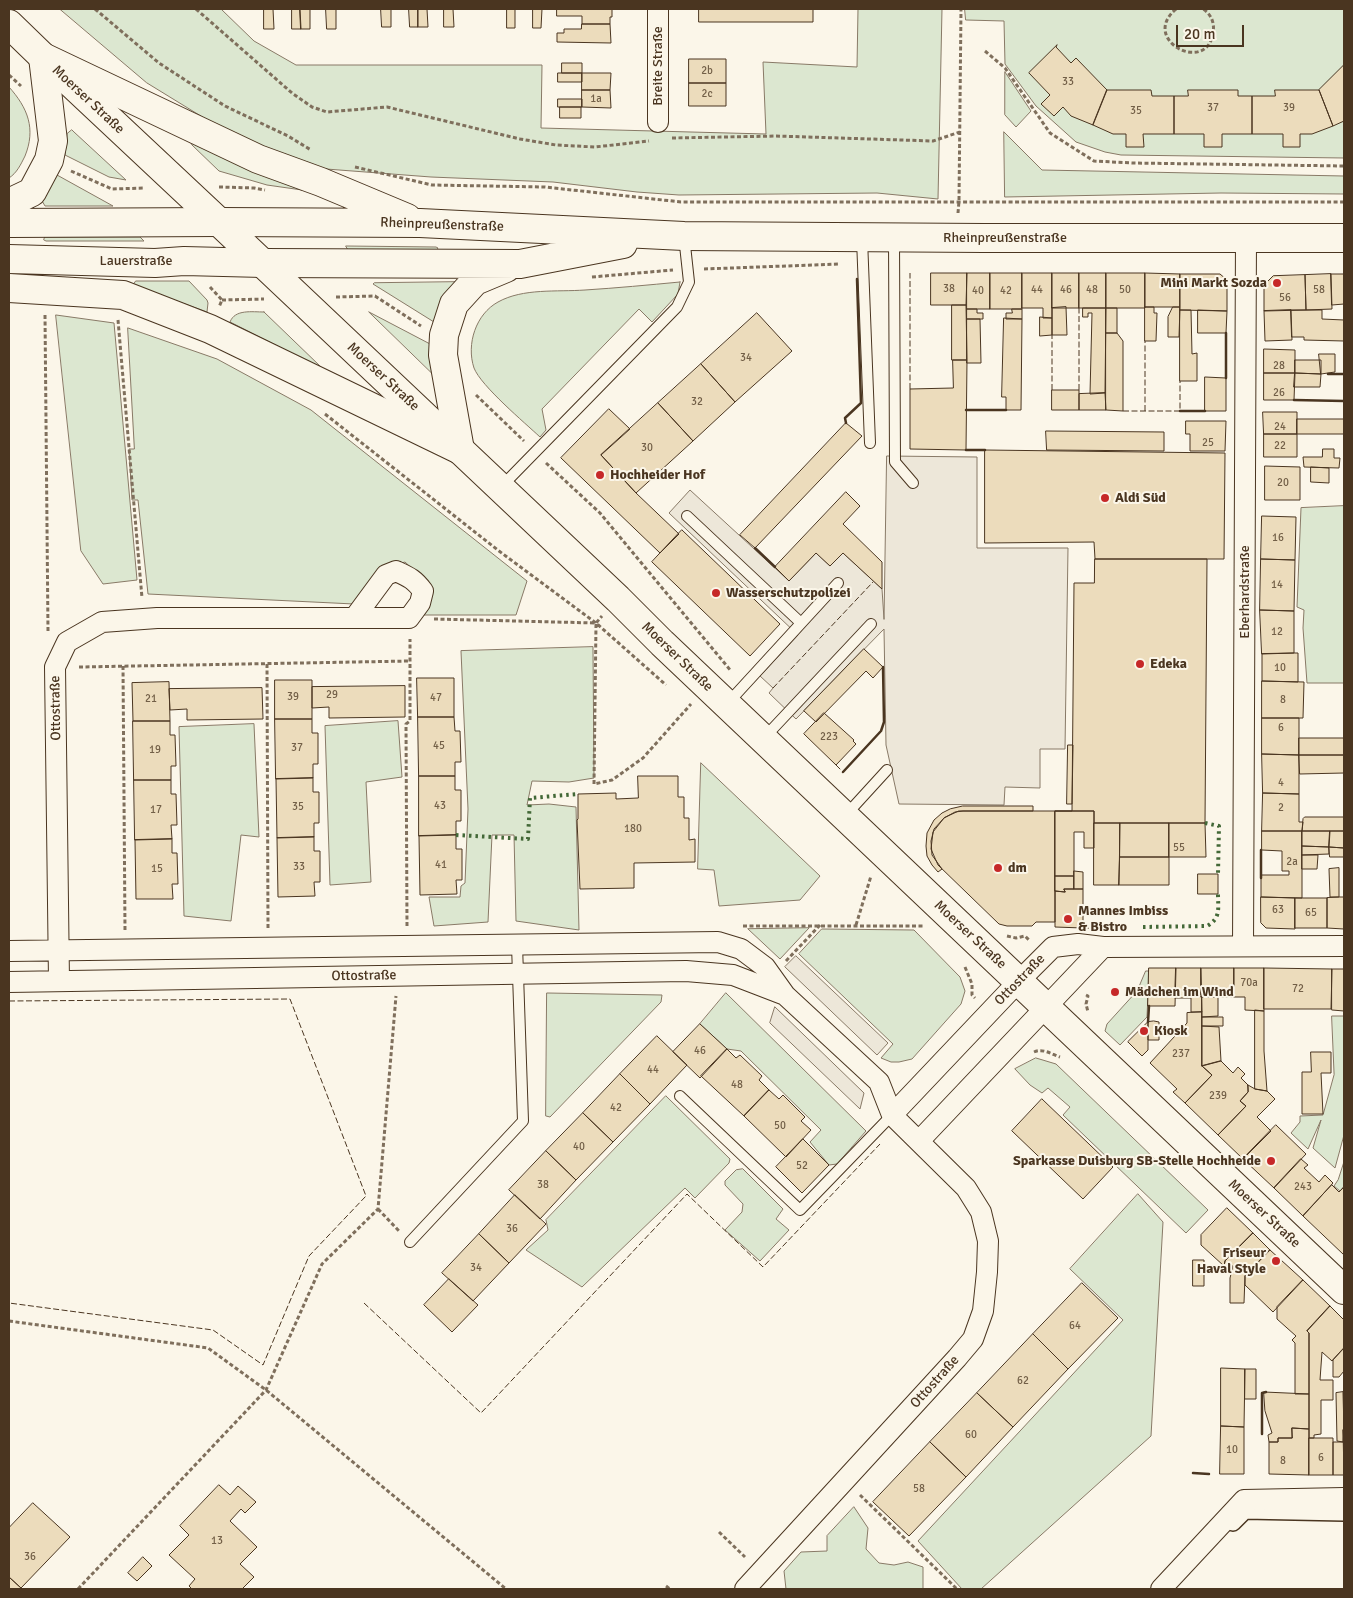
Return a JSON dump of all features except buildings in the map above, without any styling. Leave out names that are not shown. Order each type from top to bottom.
[{"type":"main road","name":"Moerser Straße","points":[[9,24],[618,599],[698,695],[735,695],[763,739],[1344,1290]]},
{"type":"main road","points":[[9,204],[32,192],[49,160],[53,141],[43,57]]},
{"type":"main road","points":[[43,57],[258,159],[321,182],[420,223]]},
{"type":"main road","points":[[9,223],[219,222]]},
{"type":"main road","name":"Rheinpreußenstraße","points":[[219,222],[420,223],[675,236],[862,250],[894,238],[1344,238]]},
{"type":"main road","name":"Rheinpreußenstraße","points":[[263,263],[520,264],[675,236]]},
{"type":"main road","name":"Lauerstraße","points":[[9,260],[263,263]]},
{"type":"main road","points":[[460,450],[443,355],[444,335],[454,304],[475,281],[496,271],[520,264]]},
{"type":"main road","points":[[9,288],[124,296],[210,330],[460,450]]},
{"type":"street","name":"Breite Straße","points":[[656,131],[658,9]]},
{"type":"street","name":"Eberhardstraße","points":[[1243,946],[1246,238]]},
{"type":"street","points":[[355,618],[386,575],[396,572],[415,580],[423,591],[420,603],[409,618]]},
{"type":"street","name":"Ottostraße","points":[[59,981],[55,667],[67,642],[102,622],[144,619],[409,618]]},
{"type":"street","name":"Ottostraße","points":[[9,952],[718,942],[741,949],[765,967],[786,995],[879,1082],[892,1115],[966,1188],[981,1212],[988,1241],[983,1311],[973,1338],[957,1358],[745,1589]]},
{"type":"street","name":"Ottostraße","points":[[892,1115],[1018,981],[1053,947],[1078,944],[1103,948],[1344,946]]},
{"type":"street","points":[[919,1142],[1103,948]]},
{"type":"street","name":"Ottostraße","points":[[9,982],[686,972],[733,975],[786,995]]},
{"type":"street","points":[[1161,1589],[1244,1500],[1344,1498]]},
{"type":"street","points":[[1171,1589],[1245,1511],[1344,1513]]},
{"type":"lane","points":[[501,488],[676,307],[689,282],[688,270],[675,236]]},
{"type":"lane","points":[[894,238],[895,462],[913,483]]},
{"type":"lane","points":[[862,250],[870,443]]},
{"type":"lane","points":[[687,516],[800,623]]},
{"type":"lane","points":[[735,695],[838,583]]},
{"type":"lane","points":[[763,739],[871,624]]},
{"type":"lane","points":[[845,817],[888,770]]},
{"type":"lane","points":[[410,1242],[523,1121],[517,946]]},
{"type":"lane","points":[[680,1096],[800,1210],[892,1115]]},
{"type":"path","points":[[95,9],[159,63],[225,106],[288,136],[312,151]]},
{"type":"path","points":[[196,9],[292,93],[312,107],[327,112],[386,107],[520,139],[595,147],[656,131]]},
{"type":"path","points":[[954,238],[959,201],[960,9]]},
{"type":"path","points":[[1176,9],[1167,19],[1166,34],[1174,47],[1188,53],[1204,48],[1210,43],[1213,36],[1214,27],[1212,19],[1208,12],[1203,9]]},
{"type":"path","points":[[985,50],[1005,68],[1050,133],[1094,160],[1133,163],[1344,166]]},
{"type":"path","points":[[671,138],[776,136],[933,141],[960,132]]},
{"type":"path","points":[[347,165],[432,185],[545,187],[681,202],[1344,202]]},
{"type":"path","points":[[63,167],[112,189],[134,188]]},
{"type":"path","points":[[239,187],[254,188]]},
{"type":"path","points":[[587,278],[688,270],[862,250]]},
{"type":"path","points":[[206,282],[222,300]]},
{"type":"path","points":[[353,297],[375,296],[428,331]]},
{"type":"path","points":[[222,300],[250,299]]},
{"type":"path","points":[[216,315],[222,300]]},
{"type":"path","points":[[45,314],[48,644],[55,667],[410,661]]},
{"type":"path","points":[[117,314],[144,619]]},
{"type":"path","points":[[472,387],[476,394],[600,513],[735,695]]},
{"type":"path","points":[[320,410],[499,551],[596,623],[668,686]]},
{"type":"path","points":[[618,599],[596,623],[594,784],[612,780],[643,758],[698,695]]},
{"type":"path","points":[[407,946],[406,724],[410,721],[409,618],[596,623]]},
{"type":"path","points":[[267,664],[268,948]]},
{"type":"path","points":[[122,666],[125,950]]},
{"type":"path","points":[[697,711],[698,695]]},
{"type":"path","points":[[865,869],[878,882]]},
{"type":"path","points":[[856,925],[872,875]]},
{"type":"path","points":[[918,920],[931,932]]},
{"type":"path","points":[[781,967],[820,925]]},
{"type":"path","points":[[734,926],[924,926]]},
{"type":"path","points":[[962,961],[972,984],[972,995]]},
{"type":"path","points":[[78,1589],[266,1390],[322,1264],[378,1209],[398,976]]},
{"type":"path","points":[[1088,996],[1086,1004],[1090,1018]]},
{"type":"path","points":[[1032,1053],[1039,1050],[1060,1057]]},
{"type":"path","points":[[378,1209],[410,1242]]},
{"type":"path","points":[[9,1322],[208,1348],[266,1390],[506,1589]]},
{"type":"path","points":[[845,1480],[957,1589]]},
{"type":"path","points":[[719,1532],[761,1572]]},
{"type":"path","points":[[666,1586],[670,1589]]},
{"type":"green space","points":[[60,9],[221,9],[254,41],[296,65],[542,65],[541,128],[766,134],[763,62],[857,67],[858,9],[942,9],[938,199],[877,193],[679,195],[553,182],[431,177],[313,168],[235,137],[147,83]]},
{"type":"green space","points":[[965,9],[1344,9],[1344,158],[1121,155],[1105,152],[1076,142],[1036,106],[1005,64],[1004,21],[966,20]]},
{"type":"green space","points":[[1005,72],[1031,111],[1016,127],[1005,115]]},
{"type":"green space","points":[[9,87],[25,111],[30,128],[30,137],[17,171],[9,178]]},
{"type":"green space","points":[[72,130],[126,180],[109,177],[65,155],[67,134]]},
{"type":"green space","points":[[1004,132],[1042,170],[1344,176],[1344,194],[1221,193],[1005,197]]},
{"type":"green space","points":[[194,142],[266,176],[302,190],[267,185],[219,171],[192,145],[191,143]]},
{"type":"green space","points":[[57,175],[113,206],[45,206],[41,199]]},
{"type":"green space","points":[[45,237],[140,237],[144,241],[46,241],[44,240]]},
{"type":"green space","points":[[346,246],[438,248],[436,251],[349,251]]},
{"type":"green space","points":[[136,281],[189,281],[207,300],[207,312],[135,286]]},
{"type":"green space","points":[[456,282],[439,308],[434,322],[373,284],[374,283]]},
{"type":"green space","points":[[680,282],[678,294],[652,322],[639,309],[542,409],[546,430],[540,437],[494,394],[478,376],[474,368],[471,349],[475,330],[484,314],[498,302],[518,294]]},
{"type":"green space","points":[[264,312],[320,366],[230,322],[232,318],[240,313]]},
{"type":"green space","points":[[369,312],[432,345],[433,374]]},
{"type":"green space","points":[[56,315],[114,323],[137,580],[103,584],[81,551]]},
{"type":"green space","points":[[128,328],[217,359],[311,410],[527,581],[516,615],[423,615],[431,586],[405,562],[382,569],[354,604],[148,594],[138,500],[132,500],[129,449],[134,449]]},
{"type":"green space","points":[[1344,506],[1344,683],[1307,683],[1303,628],[1304,610],[1297,607],[1301,508]]},
{"type":"green space","points":[[593,647],[594,778],[569,782],[532,781],[527,805],[549,804],[576,807],[579,930],[516,921],[514,835],[492,835],[488,922],[434,926],[429,897],[460,897],[461,886],[465,883],[468,809],[461,651]]},
{"type":"green space","points":[[398,721],[402,777],[366,782],[371,882],[330,885],[325,726]]},
{"type":"green space","points":[[254,724],[259,837],[241,835],[231,921],[184,916],[179,727]]},
{"type":"green space","points":[[701,763],[820,876],[800,900],[719,906],[714,870],[698,869]]},
{"type":"green space","points":[[809,928],[780,959],[748,929]]},
{"type":"green space","points":[[822,929],[914,930],[960,977],[965,991],[961,1004],[912,1059],[891,1062],[881,1058],[893,1044],[799,954]]},
{"type":"green space","points":[[1146,971],[1149,971],[1147,1017],[1120,1045],[1105,1031],[1107,1024],[1137,991]]},
{"type":"green space","points":[[547,993],[662,995],[661,1002],[550,1117],[546,1116]]},
{"type":"green space","points":[[726,993],[866,1131],[837,1164],[829,1165],[810,1142],[821,1130],[741,1051],[727,1049],[700,1024]]},
{"type":"green space","points":[[1332,1016],[1344,1016],[1344,1135],[1335,1168],[1313,1148],[1321,1120],[1308,1149],[1291,1133],[1300,1122],[1300,1116],[1323,1115],[1334,1075]]},
{"type":"green space","points":[[1036,1058],[1056,1064],[1208,1210],[1186,1233],[1063,1115],[1070,1107],[1048,1088],[1042,1093],[1030,1085],[1015,1069]]},
{"type":"green space","points":[[666,1096],[730,1159],[729,1163],[695,1198],[685,1188],[582,1287],[526,1250],[548,1230],[546,1220]]},
{"type":"green space","points":[[1344,1162],[1344,1186],[1340,1191],[1334,1186]]},
{"type":"green space","points":[[743,1169],[783,1209],[776,1219],[789,1230],[760,1261],[725,1230],[742,1212],[743,1204],[725,1185],[725,1181],[736,1170]]},
{"type":"green space","points":[[1138,1194],[1163,1222],[1151,1436],[981,1589],[962,1589],[918,1541],[1123,1320],[1070,1269]]},
{"type":"green space","points":[[854,1507],[868,1528],[866,1549],[879,1563],[894,1565],[908,1562],[923,1567],[923,1589],[786,1589],[784,1571],[801,1552],[827,1551],[827,1536]]},
{"type":"shaded area","points":[[887,456],[977,457],[977,548],[1068,548],[1065,749],[1040,749],[1040,788],[1005,787],[1004,805],[899,804],[886,745],[884,629],[796,719],[769,693],[773,688],[760,676],[798,635],[669,513],[690,490],[789,581],[816,553],[830,566],[843,553],[882,589],[884,619]]},
{"type":"shaded area","points":[[796,956],[888,1043],[877,1055],[785,967]]},
{"type":"shaded area","points":[[775,1007],[864,1093],[860,1109],[770,1023]]},
{"type":"hedge","points":[[456,835],[528,839],[530,798],[578,794]]},
{"type":"hedge","points":[[1205,823],[1219,826],[1218,874]]},
{"type":"hedge","points":[[1143,927],[1207,926],[1217,916],[1218,894]]},
{"type":"fence","points":[[910,273],[910,389]]},
{"type":"fence","points":[[1079,308],[1079,390]]},
{"type":"fence","points":[[1052,335],[1052,390]]},
{"type":"fence","points":[[1145,341],[1145,411]]},
{"type":"fence","points":[[1123,411],[1180,411],[1180,381]]},
{"type":"fence","points":[[773,688],[873,582]]},
{"type":"fence","points":[[836,765],[843,772]]},
{"type":"fence","points":[[1083,928],[1119,928]]},
{"type":"fence","points":[[9,1001],[290,999],[366,1196],[309,1256],[263,1365],[213,1330],[9,1303]]},
{"type":"fence","points":[[364,1303],[481,1413],[687,1194],[763,1267],[880,1144]]},
{"type":"wall","points":[[846,423],[845,418],[861,403],[857,279]]},
{"type":"wall","points":[[1226,333],[1226,378]]},
{"type":"wall","points":[[1328,374],[1344,374]]},
{"type":"wall","points":[[1294,400],[1344,401]]},
{"type":"wall","points":[[966,410],[1006,410]]},
{"type":"wall","points":[[1180,411],[1205,411]]},
{"type":"wall","points":[[966,450],[985,450]]},
{"type":"wall","points":[[755,548],[775,567]]},
{"type":"wall","points":[[843,772],[881,731],[884,722],[883,667]]},
{"type":"wall","points":[[1261,850],[1261,878]]},
{"type":"wall","points":[[1148,1022],[1149,1006]]},
{"type":"wall","points":[[1262,1434],[1262,1393],[1266,1392]]},
{"type":"wall","points":[[1193,1473],[1209,1474]]},
{"type":"place","name":"Mini Markt Sozda","points":[[1277,283]]},
{"type":"place","name":"Hochheider Hof","points":[[600,475]]},
{"type":"place","name":"Aldi Süd","points":[[1105,498]]},
{"type":"place","name":"Wasserschutzpolizei","points":[[716,593]]},
{"type":"place","name":"Edeka","points":[[1140,664]]},
{"type":"place","name":"dm","points":[[998,868]]},
{"type":"place","name":"Mannes Imbiss & Bistro","points":[[1068,919]]},
{"type":"place","name":"Mädchen im Wind","points":[[1115,992]]},
{"type":"place","name":"Kiosk","points":[[1144,1031]]},
{"type":"place","name":"Sparkasse Duisburg SB-Stelle Hochheide","points":[[1271,1161]]},
{"type":"place","name":"Friseur Haval Style","points":[[1276,1261]]}]
